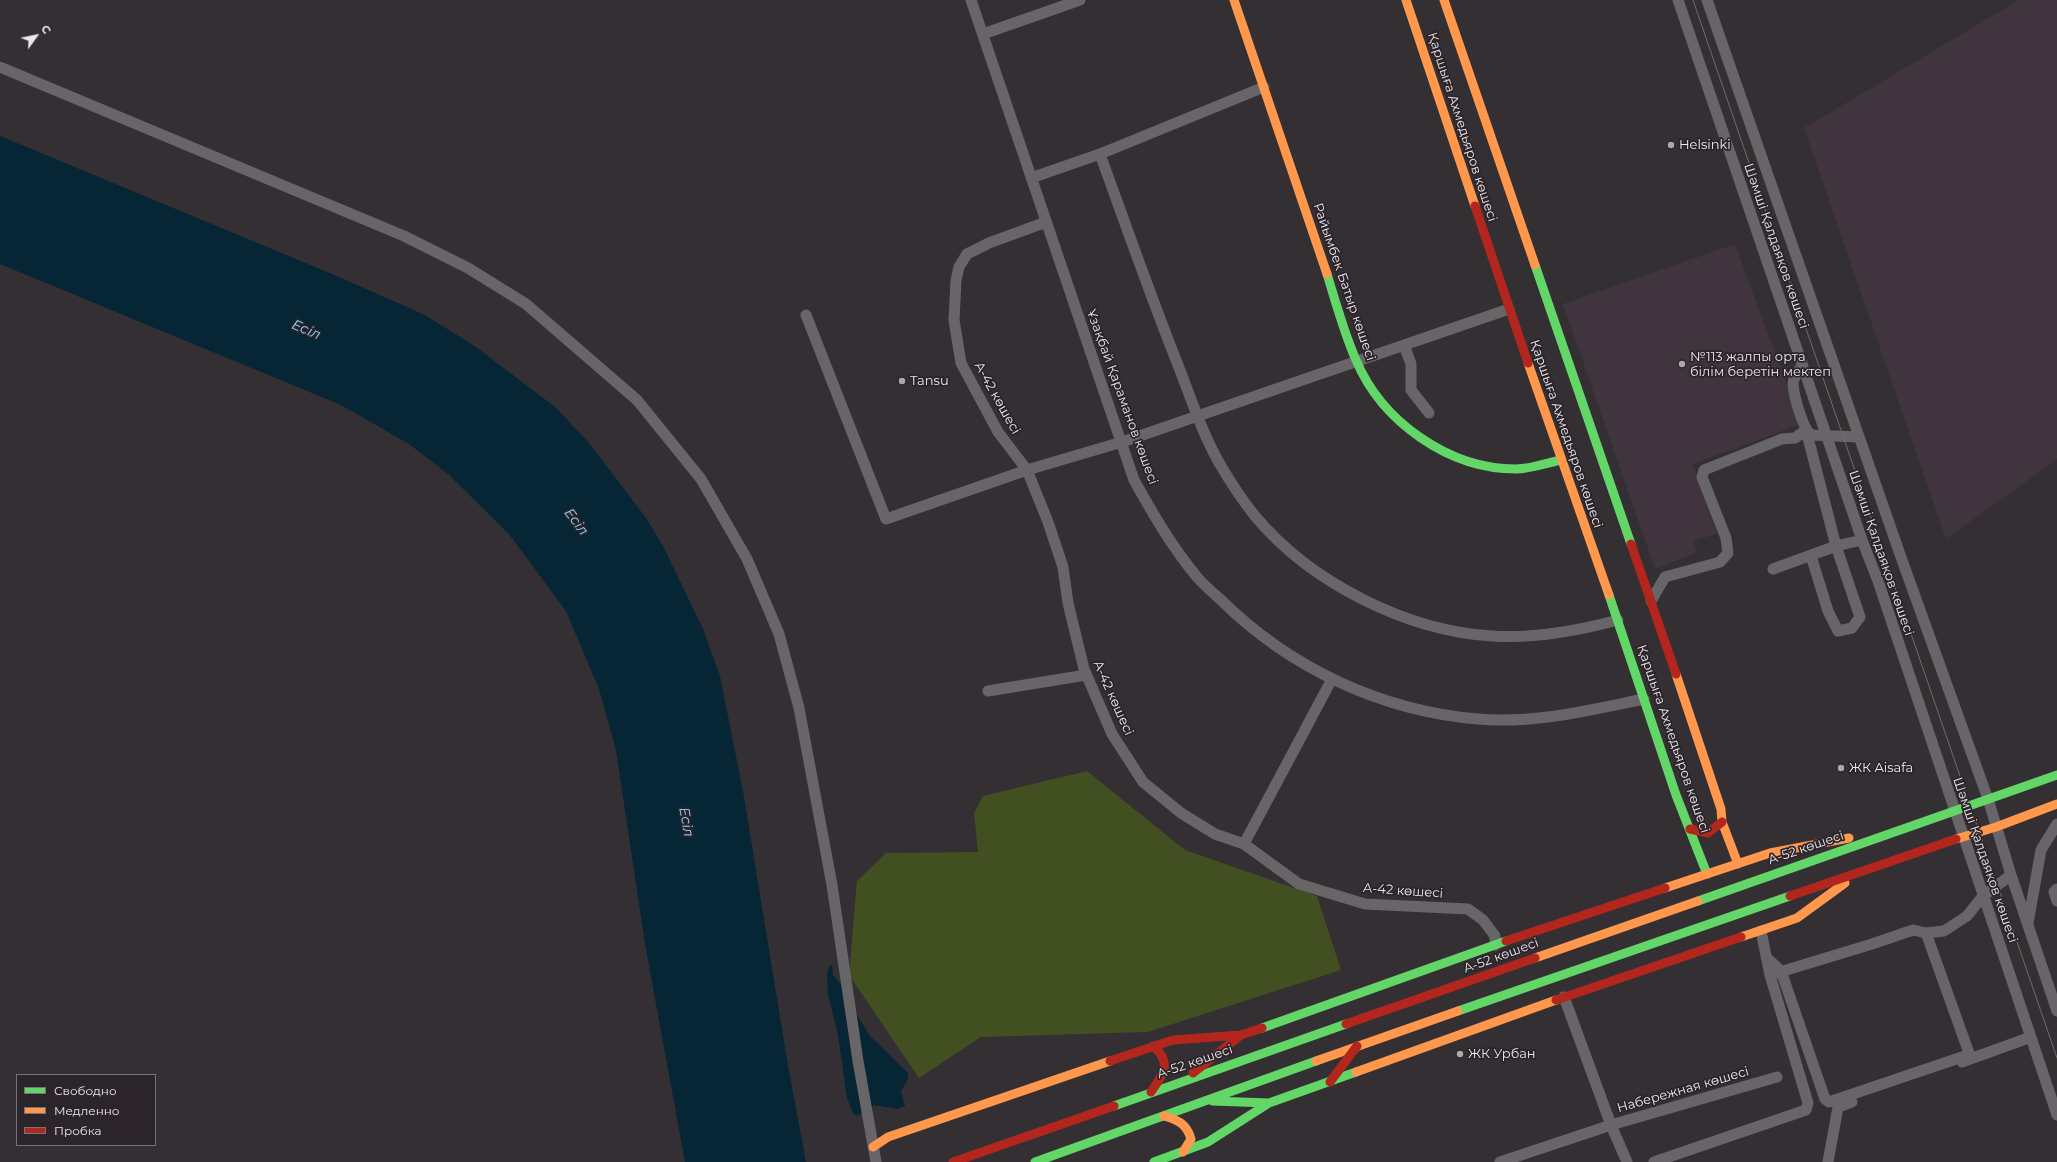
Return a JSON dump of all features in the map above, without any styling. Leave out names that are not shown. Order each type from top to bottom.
[{"type":"street","name":"Ұзақбай Қараманов көшесі","points":[[971,0],[1134,480],[1160,527],[1197,578],[1244,623],[1301,663],[1358,691],[1412,709],[1478,719],[1529,719],[1574,713],[1644,699]]},
{"type":"street","points":[[983,34],[1080,0]]},
{"type":"street","name":"Райымбек Батыр көшесі","points":[[1234,0],[1356,361],[1372,390],[1387,408],[1410,430],[1459,457],[1490,466],[1516,469],[1561,460]]},
{"type":"street","name":"Қаршыға Ахмедьяров көшесі","points":[[1406,0],[1509,309],[1618,620],[1676,795],[1706,874]]},
{"type":"street","name":"Қаршыға Ахмедьяров көшесі","points":[[1444,0],[1652,601],[1721,809],[1722,822],[1738,864]]},
{"type":"street","name":"Шәмші Қалдаяқов көшесі","points":[[1678,0],[1826,436],[1862,540],[1878,581],[1941,774],[1955,810],[1982,896],[2057,1115]]},
{"type":"street","name":"Шәмші Қалдаяқов көшесі","points":[[1707,0],[1859,437],[1988,799],[2011,875],[2057,1011]]},
{"type":"street","points":[[0,67],[404,236],[468,268],[526,304],[637,400],[701,479],[747,559],[779,634],[799,708],[830,870],[876,1162]]},
{"type":"street","points":[[1031,178],[1100,154],[1264,87]]},
{"type":"street","points":[[1100,154],[1149,291],[1197,415],[1221,466],[1255,516],[1289,549],[1329,580],[1368,603],[1405,617],[1448,630],[1491,636],[1529,636],[1580,630],[1618,620]]},
{"type":"street","name":"А-42 көшесі","points":[[1046,222],[988,243],[967,254],[960,267],[956,280],[954,320],[961,363],[998,432],[1027,470],[1048,522],[1063,567],[1068,603],[1086,674],[1112,734],[1143,782],[1181,813],[1216,834],[1244,844],[1298,884],[1365,904],[1468,909],[1483,920],[1494,936],[1495,944]]},
{"type":"street","points":[[806,315],[886,519],[1027,470],[1122,442],[1509,309]]},
{"type":"street","points":[[1404,345],[1411,364],[1411,390],[1429,413]]},
{"type":"street","points":[[1802,366],[1795,376],[1794,387],[1836,546],[1860,617],[1852,628],[1838,631],[1828,611],[1811,556]]},
{"type":"street","points":[[1652,601],[1664,577],[1720,562],[1728,553],[1726,538],[1702,477],[1704,470],[1782,439],[1795,438],[1806,430]]},
{"type":"street","points":[[1806,430],[1812,435],[1859,437]]},
{"type":"street","points":[[1772,570],[1836,546],[1862,540]]},
{"type":"street","points":[[988,691],[1086,674]]},
{"type":"street","points":[[1244,844],[1332,679]]},
{"type":"street","name":"А-52 көшесі","points":[[954,1162],[1186,1079],[2057,775]]},
{"type":"street","points":[[1035,1162],[1357,1046],[1963,836],[1996,827],[2057,804]]},
{"type":"street","points":[[1690,829],[1704,834],[1712,832],[1722,822]]},
{"type":"street","points":[[873,1148],[888,1137],[1153,1046],[1173,1040],[1240,1034],[1310,1011],[1495,944],[1770,853],[1916,823]]},
{"type":"street","points":[[2028,925],[2041,850],[2057,824]]},
{"type":"street","points":[[1154,1162],[1208,1142],[1269,1103],[1564,997],[1797,918],[1856,874]]},
{"type":"street","points":[[1770,975],[1913,930],[1926,933],[1944,931],[1967,916],[1982,896],[2011,875]]},
{"type":"street","points":[[2057,889],[2054,892],[2057,901]]},
{"type":"street","points":[[1654,1162],[1806,1110],[1808,1103],[1770,975],[1761,931]]},
{"type":"street","points":[[1766,957],[1781,971],[1825,1099],[1829,1102],[1965,1056],[1969,1053],[1926,933]]},
{"type":"street","points":[[1500,1162],[1611,1125],[1564,997]]},
{"type":"street","points":[[1310,1011],[1346,1024]]},
{"type":"street","points":[[1186,1079],[1240,1034]]},
{"type":"street","points":[[1828,1162],[1838,1107],[2030,1037]]},
{"type":"street","points":[[1150,1092],[1164,1072],[1165,1061],[1160,1052],[1153,1046]]},
{"type":"street","points":[[1330,1082],[1357,1046]]},
{"type":"street","name":"Набережная көшесі","points":[[1627,1162],[1611,1125],[1777,1077]]},
{"type":"street","points":[[1205,1100],[1269,1103]]},
{"type":"street","points":[[1164,1116],[1180,1121],[1188,1128],[1191,1139],[1184,1152]]},
{"type":"shaded area","points":[[2019,0],[2057,0],[2057,459],[1946,539],[1804,128]]},
{"type":"shaded area","name":"№113 жалпы орта білім беретін мектеп","points":[[1735,244],[1801,424],[1693,464],[1717,534],[1693,541],[1697,552],[1655,569],[1563,304]]},
{"type":"green space","points":[[1087,771],[1185,850],[1317,896],[1341,970],[1148,1032],[981,1037],[919,1078],[849,975],[857,881],[886,853],[978,852],[974,813],[983,796]]},
{"type":"water","name":"Есіл","points":[[0,136],[332,274],[425,315],[476,347],[555,407],[590,444],[646,518],[663,546],[703,629],[720,676],[743,791],[788,1066],[806,1162],[685,1162],[645,944],[616,750],[599,689],[566,611],[509,534],[448,474],[409,444],[341,405],[0,264]]},
{"type":"water","points":[[832,964],[833,975],[843,987],[846,997],[870,1036],[908,1073],[908,1079],[901,1091],[905,1106],[897,1109],[874,1105],[857,1116],[853,1113],[847,1098],[838,1035],[828,995],[827,975],[829,967]]},
{"type":"tram line","points":[[1693,0],[2057,1058]]},
{"type":"traffic: fast","points":[[1535,265],[1631,544]]},
{"type":"traffic: fast","points":[[1327,274],[1344,329],[1356,360],[1368,382],[1383,403],[1400,422],[1421,438],[1443,451],[1466,461],[1491,467],[1522,469],[1561,460]]},
{"type":"traffic: fast","points":[[1609,595],[1676,795],[1707,874]]},
{"type":"traffic: fast","points":[[1698,901],[2057,775]]},
{"type":"traffic: fast","points":[[1458,1011],[1790,896]]},
{"type":"traffic: fast","points":[[1262,1028],[1506,941]]},
{"type":"traffic: fast","points":[[1114,1106],[1346,1024]]},
{"type":"traffic: fast","points":[[1035,1162],[1316,1061]]},
{"type":"traffic: fast","points":[[1154,1162],[1208,1142],[1269,1103],[1356,1072]]},
{"type":"traffic: fast","points":[[1212,1101],[1269,1103]]},
{"type":"traffic: slow","points":[[1234,0],[1327,274]]},
{"type":"traffic: slow","points":[[1406,0],[1475,206]]},
{"type":"traffic: slow","points":[[1444,0],[1535,265]]},
{"type":"traffic: slow","points":[[1528,363],[1609,595]]},
{"type":"traffic: slow","points":[[1676,674],[1721,809],[1722,822],[1738,864]]},
{"type":"traffic: slow","points":[[1956,839],[1996,827],[2057,804]]},
{"type":"traffic: slow","points":[[1665,888],[1770,853],[1849,838]]},
{"type":"traffic: slow","points":[[1741,937],[1797,918],[1845,883]]},
{"type":"traffic: slow","points":[[1535,958],[1698,901]]},
{"type":"traffic: slow","points":[[1356,1072],[1556,1000]]},
{"type":"traffic: slow","points":[[1316,1061],[1458,1011]]},
{"type":"traffic: slow","points":[[873,1147],[888,1137],[1110,1061]]},
{"type":"traffic: slow","points":[[1164,1116],[1178,1121],[1187,1130],[1191,1139],[1183,1152]]},
{"type":"traffic: jam","points":[[1475,206],[1528,363]]},
{"type":"traffic: jam","points":[[1631,544],[1676,674]]},
{"type":"traffic: jam","points":[[1690,829],[1708,833],[1722,822]]},
{"type":"traffic: jam","points":[[1790,896],[1956,839]]},
{"type":"traffic: jam","points":[[1506,941],[1665,888]]},
{"type":"traffic: jam","points":[[1556,1000],[1741,937]]},
{"type":"traffic: jam","points":[[1346,1024],[1535,958]]},
{"type":"traffic: jam","points":[[1110,1061],[1173,1040],[1241,1035],[1262,1028]]},
{"type":"traffic: jam","points":[[1193,1073],[1241,1035]]},
{"type":"traffic: jam","points":[[1151,1092],[1164,1069],[1163,1058],[1153,1046]]},
{"type":"traffic: jam","points":[[1330,1082],[1357,1046]]},
{"type":"traffic: jam","points":[[953,1162],[1114,1106]]},
{"type":"place","name":"Helsinki","points":[[1671,145]]},
{"type":"place","name":"№113 жалпы орта білім беретін мектеп","points":[[1682,364]]},
{"type":"place","name":"Tansu","points":[[902,381]]},
{"type":"place","name":"ЖК Aisafa","points":[[1841,768]]},
{"type":"place","name":"ЖК Урбан","points":[[1460,1054]]}]
